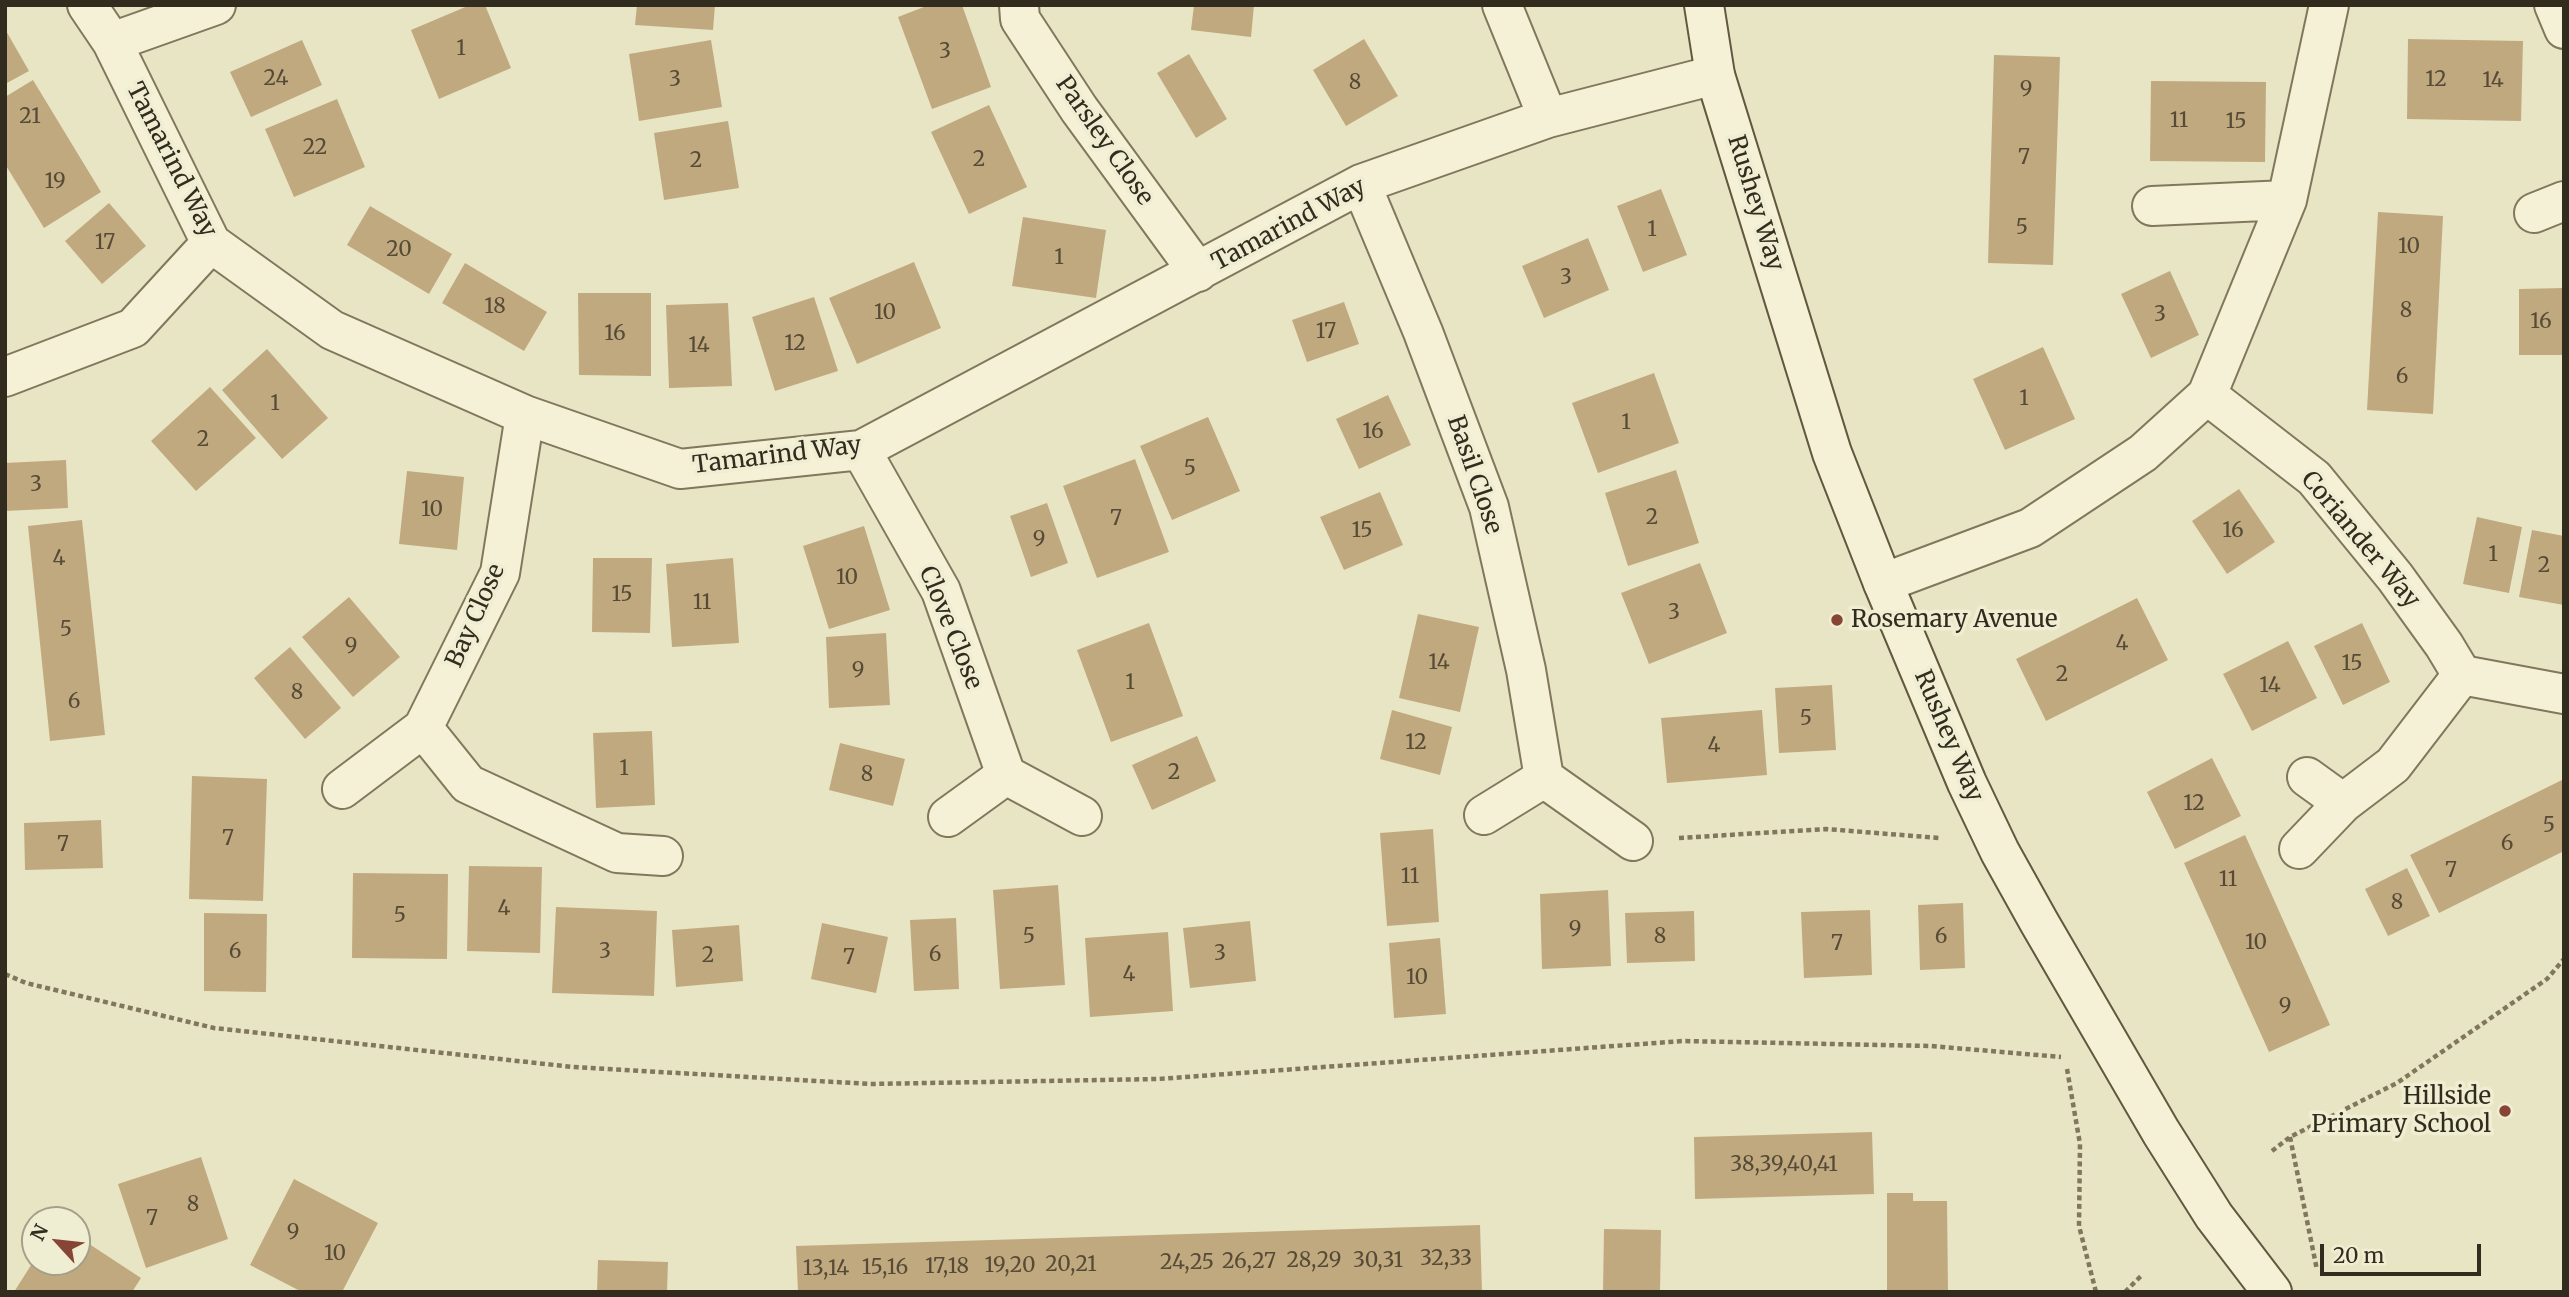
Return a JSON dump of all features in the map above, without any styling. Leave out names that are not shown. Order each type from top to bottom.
[{"type":"street","name":"Tamarind Way","points":[[88,5],[112,42],[211,243],[332,330],[525,415],[680,468],[861,450],[1361,184],[1548,118],[1715,75]]},
{"type":"street","points":[[112,42],[216,5]]},
{"type":"street","name":"Parsley Close","points":[[1019,5],[1020,19],[1079,109],[1198,272]]},
{"type":"street","points":[[1502,5],[1548,118]]},
{"type":"street","name":"Rushey Way","points":[[1704,5],[1715,75],[1832,453],[1967,783],[2000,852],[2161,1132],[2214,1216],[2272,1292]]},
{"type":"street","points":[[1883,583],[2030,528],[2143,453],[2207,395],[2287,200],[2329,5]]},
{"type":"street","points":[[2554,5],[2564,29]]},
{"type":"street","name":"Basil Close","points":[[1361,184],[1423,332],[1489,507],[1526,670],[1544,778]]},
{"type":"street","points":[[2152,206],[2287,200]]},
{"type":"street","points":[[5,377],[133,328],[211,243]]},
{"type":"street","name":"Coriander Way","points":[[2207,395],[2315,478],[2395,576],[2462,675]]},
{"type":"street","name":"Bay Close","points":[[342,789],[423,729],[500,573],[525,415]]},
{"type":"street","name":"Clove Close","points":[[861,450],[941,591],[1006,775]]},
{"type":"street","points":[[2299,849],[2343,803],[2393,765],[2462,675],[2564,694]]},
{"type":"street","points":[[423,729],[468,784],[617,853],[663,856]]},
{"type":"street","points":[[948,817],[1006,775],[1082,816]]},
{"type":"street","points":[[2307,777],[2343,803]]},
{"type":"street","points":[[1484,814],[1544,778],[1633,841]]},
{"type":"path","points":[[1633,841],[1826,828],[1943,838]]},
{"type":"path","points":[[2272,1151],[2290,1138],[2397,1083],[2547,979],[2564,959]]},
{"type":"path","points":[[5,974],[26,984],[214,1028],[573,1067],[870,1084],[1158,1079],[1683,1041],[1931,1046],[2065,1057],[2080,1144],[2079,1226],[2096,1292]]},
{"type":"path","points":[[2290,1138],[2319,1279]]},
{"type":"path","points":[[2125,1292],[2142,1275]]},
{"type":"building","points":[[470,5],[485,5],[511,68],[439,99],[411,30]]},
{"type":"building","points":[[637,5],[715,5],[713,30],[635,25]]},
{"type":"building","points":[[929,5],[962,5],[991,87],[932,109],[898,17]]},
{"type":"building","points":[[1194,5],[1254,5],[1251,37],[1191,30]]},
{"type":"building","points":[[5,29],[29,71],[5,84]]},
{"type":"building","points":[[1364,39],[1398,96],[1346,126],[1313,70]]},
{"type":"building","points":[[2408,39],[2523,41],[2521,121],[2407,119]]},
{"type":"building","points":[[302,40],[322,85],[251,117],[230,72]]},
{"type":"building","points":[[711,40],[722,107],[639,121],[629,54]]},
{"type":"building","points":[[1189,54],[1227,119],[1196,138],[1157,73]]},
{"type":"building","points":[[1994,55],[2060,57],[2053,265],[1988,263]]},
{"type":"building","points":[[33,80],[101,192],[44,228],[5,164],[5,97]]},
{"type":"building","points":[[2151,81],[2266,82],[2265,162],[2150,161]]},
{"type":"building","points":[[337,99],[365,167],[294,197],[265,129]]},
{"type":"building","points":[[989,105],[1027,187],[969,214],[931,132]]},
{"type":"building","points":[[728,121],[739,188],[664,200],[654,133]]},
{"type":"building","points":[[1661,189],[1687,255],[1643,272],[1617,206]]},
{"type":"building","points":[[109,203],[146,246],[102,284],[65,241]]},
{"type":"building","points":[[370,206],[452,254],[429,294],[347,245]]},
{"type":"building","points":[[2378,212],[2443,216],[2433,414],[2367,410]]},
{"type":"building","points":[[1023,217],[1106,230],[1096,298],[1012,286]]},
{"type":"building","points":[[1588,238],[1609,290],[1544,318],[1522,266]]},
{"type":"building","points":[[914,262],[941,328],[857,364],[829,298]]},
{"type":"building","points":[[465,263],[547,312],[524,351],[442,303]]},
{"type":"building","points":[[2170,271],[2199,335],[2151,358],[2121,294]]},
{"type":"building","points":[[2564,288],[2564,355],[2519,355],[2519,289]]},
{"type":"building","points":[[578,293],[651,293],[651,376],[579,375]]},
{"type":"building","points":[[814,297],[838,371],[775,391],[752,317]]},
{"type":"building","points":[[1344,302],[1359,344],[1307,362],[1292,320]]},
{"type":"building","points":[[728,303],[732,386],[669,388],[666,305]]},
{"type":"building","points":[[2043,347],[2075,419],[2005,450],[1973,379]]},
{"type":"building","points":[[267,349],[328,418],[282,459],[222,390]]},
{"type":"building","points":[[1654,373],[1679,443],[1598,473],[1572,403]]},
{"type":"building","points":[[210,387],[256,438],[196,491],[151,441]]},
{"type":"building","points":[[1388,395],[1411,445],[1359,469],[1336,419]]},
{"type":"building","points":[[1208,417],[1240,491],[1172,520],[1140,446]]},
{"type":"building","points":[[1135,459],[1169,552],[1097,578],[1063,486]]},
{"type":"building","points":[[66,460],[68,508],[5,511],[5,463]]},
{"type":"building","points":[[1676,470],[1699,543],[1628,566],[1605,493]]},
{"type":"building","points":[[407,471],[464,477],[457,550],[399,544]]},
{"type":"building","points":[[2239,489],[2275,542],[2227,574],[2192,521]]},
{"type":"building","points":[[1380,492],[1403,545],[1344,570],[1320,517]]},
{"type":"building","points":[[1047,503],[1068,563],[1031,577],[1010,516]]},
{"type":"building","points":[[2477,517],[2522,527],[2509,593],[2463,584]]},
{"type":"building","points":[[82,520],[105,735],[50,741],[28,526]]},
{"type":"building","points":[[864,526],[890,610],[829,629],[803,546]]},
{"type":"building","points":[[2532,530],[2564,536],[2564,605],[2519,597]]},
{"type":"building","points":[[593,558],[652,558],[650,633],[592,632]]},
{"type":"building","points":[[733,558],[739,643],[672,647],[666,564]]},
{"type":"building","points":[[1700,563],[1727,633],[1649,664],[1621,593]]},
{"type":"building","points":[[349,597],[400,657],[353,697],[302,637]]},
{"type":"building","points":[[2137,598],[2168,660],[2046,721],[2016,659]]},
{"type":"building","points":[[1418,614],[1479,627],[1460,712],[1399,698]]},
{"type":"building","points":[[1149,623],[1183,716],[1111,742],[1077,650]]},
{"type":"building","points":[[2362,623],[2390,682],[2343,705],[2314,646]]},
{"type":"building","points":[[886,633],[890,705],[829,708],[826,637]]},
{"type":"building","points":[[2288,641],[2317,698],[2252,731],[2223,674]]},
{"type":"building","points":[[290,647],[341,708],[305,739],[254,678]]},
{"type":"building","points":[[1832,685],[1836,750],[1779,753],[1775,688]]},
{"type":"building","points":[[1392,710],[1452,727],[1440,775],[1380,759]]},
{"type":"building","points":[[1762,710],[1767,775],[1667,783],[1661,718]]},
{"type":"building","points":[[652,731],[655,805],[596,808],[593,733]]},
{"type":"building","points":[[1197,736],[1216,781],[1152,810],[1132,765]]},
{"type":"building","points":[[840,743],[905,759],[893,806],[829,790]]},
{"type":"building","points":[[2212,758],[2241,816],[2175,849],[2147,792]]},
{"type":"building","points":[[192,776],[267,779],[263,901],[189,899]]},
{"type":"building","points":[[2564,779],[2564,851],[2439,913],[2410,855]]},
{"type":"building","points":[[101,820],[103,868],[25,870],[24,823]]},
{"type":"building","points":[[1433,829],[1439,922],[1387,926],[1380,833]]},
{"type":"building","points":[[2245,835],[2330,1025],[2269,1052],[2184,863]]},
{"type":"building","points":[[469,866],[542,867],[540,953],[467,951]]},
{"type":"building","points":[[2407,868],[2430,916],[2388,936],[2365,889]]},
{"type":"building","points":[[353,873],[448,874],[447,959],[352,958]]},
{"type":"building","points":[[1058,885],[1065,985],[1000,989],[993,890]]},
{"type":"building","points":[[1608,890],[1611,966],[1542,969],[1540,894]]},
{"type":"building","points":[[1963,903],[1965,968],[1920,970],[1918,905]]},
{"type":"building","points":[[556,907],[657,911],[654,996],[552,993]]},
{"type":"building","points":[[1870,910],[1872,975],[1804,978],[1801,912]]},
{"type":"building","points":[[1694,911],[1695,961],[1627,963],[1625,913]]},
{"type":"building","points":[[204,913],[267,914],[266,992],[204,991]]},
{"type":"building","points":[[956,918],[959,989],[914,991],[910,920]]},
{"type":"building","points":[[1250,921],[1256,981],[1190,988],[1183,928]]},
{"type":"building","points":[[822,923],[888,937],[876,993],[811,979]]},
{"type":"building","points":[[739,925],[743,981],[676,987],[672,930]]},
{"type":"building","points":[[1168,932],[1173,1011],[1090,1017],[1085,938]]},
{"type":"building","points":[[1440,938],[1446,1014],[1394,1018],[1389,943]]},
{"type":"building","points":[[1872,1132],[1874,1194],[1695,1199],[1694,1137]]},
{"type":"building","points":[[201,1157],[228,1239],[146,1268],[118,1184]]},
{"type":"building","points":[[294,1179],[378,1223],[342,1292],[302,1292],[250,1265]]},
{"type":"building","points":[[1887,1193],[1913,1193],[1913,1201],[1947,1201],[1948,1292],[1887,1292]]},
{"type":"building","points":[[1480,1225],[1482,1292],[798,1292],[796,1246]]},
{"type":"building","points":[[1604,1229],[1661,1230],[1660,1292],[1603,1292]]},
{"type":"building","points":[[91,1245],[141,1278],[132,1292],[14,1292],[24,1276],[91,1276]]},
{"type":"building","points":[[598,1260],[668,1262],[667,1292],[597,1292]]},
{"type":"place","name":"Rosemary Avenue","points":[[1837,620]]},
{"type":"place","name":"Hillside Primary School","points":[[2505,1111]]}]
